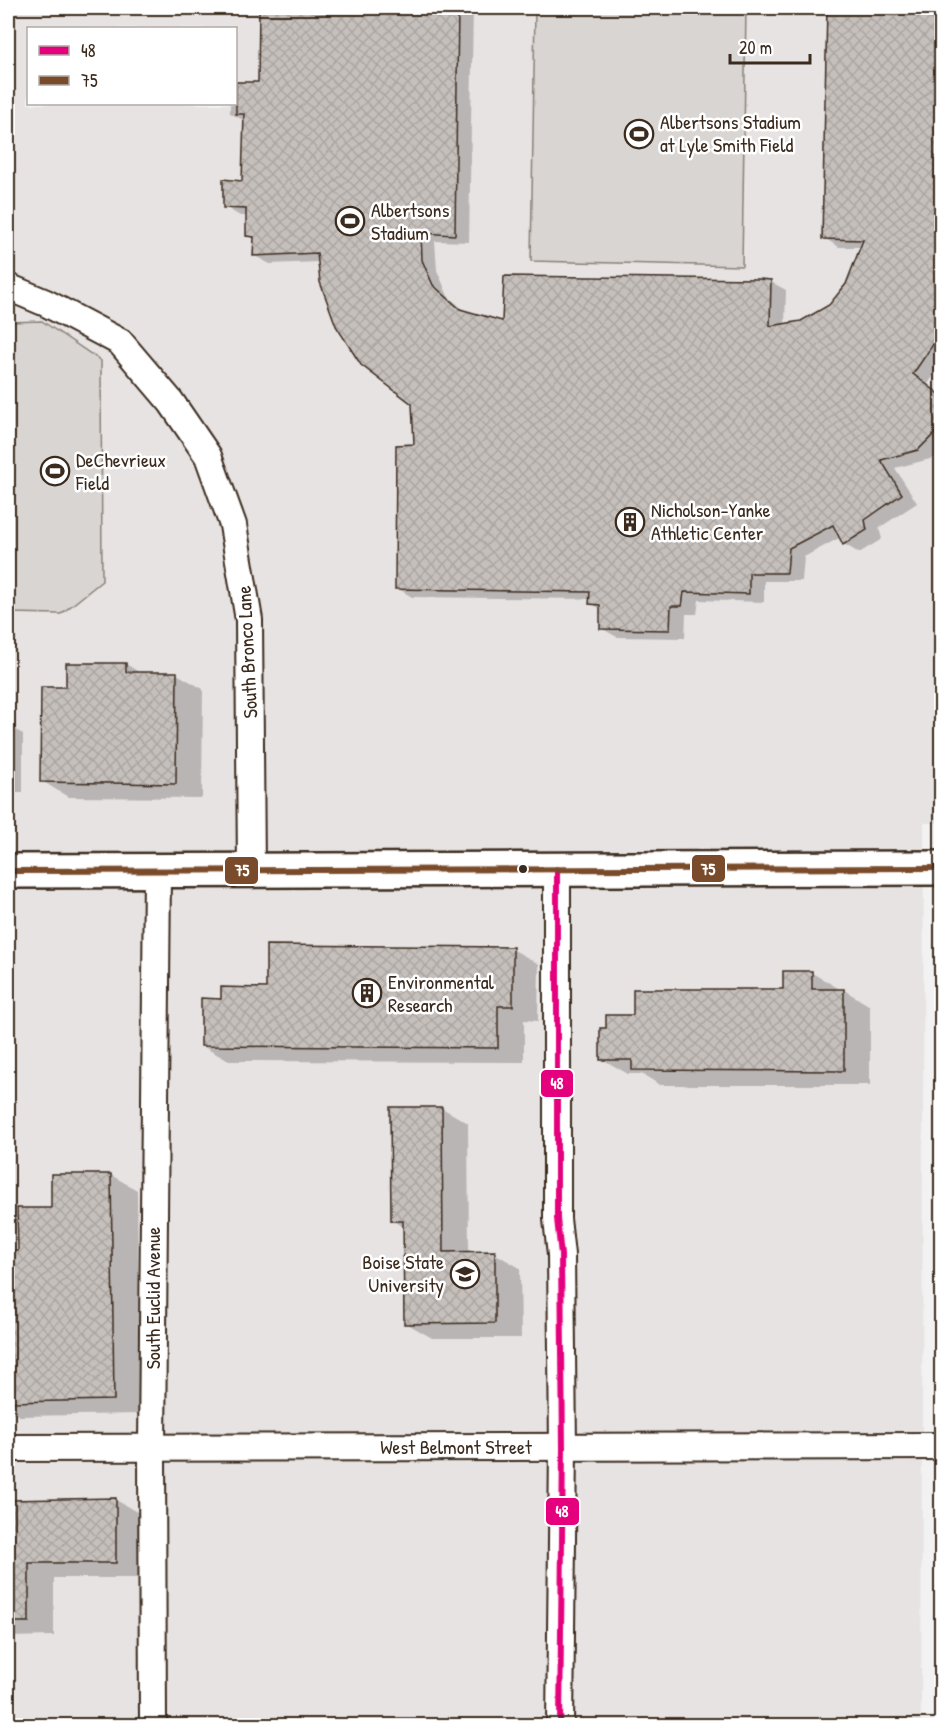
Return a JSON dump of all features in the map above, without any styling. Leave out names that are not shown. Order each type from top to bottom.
[{"type":"street","name":"South Bronco Lane","points":[[8,287],[46,303],[120,342],[171,402],[208,456],[233,525],[249,620],[251,871]]},
{"type":"street","points":[[8,871],[942,868]]},
{"type":"street","points":[[556,869],[557,1219],[561,1255],[563,1447],[560,1725]]},
{"type":"street","name":"South Euclid Avenue","points":[[153,1725],[152,1448],[157,871]]},
{"type":"street","name":"West Belmont Street","points":[[8,1448],[942,1446]]},
{"type":"shaded area","name":"Boise State University","points":[[8,8],[941,8],[942,823],[924,823],[921,1725],[8,1726]]},
{"type":"shaded area","name":"Albertsons Stadium at Lyle Smith Field","points":[[535,8],[746,8],[742,266],[531,261]]},
{"type":"shaded area","name":"DeChevrieux Field","points":[[42,321],[101,361],[102,581],[61,614],[8,613],[8,322]]},
{"type":"building","points":[[259,8],[458,8],[455,235],[421,233],[422,260],[433,285],[460,309],[502,321],[504,276],[771,280],[770,326],[801,321],[829,305],[846,284],[863,240],[822,239],[827,8],[942,8],[942,331],[913,374],[942,396],[940,428],[918,450],[881,460],[902,494],[865,520],[867,530],[843,545],[833,525],[789,548],[787,573],[749,573],[749,594],[684,592],[682,606],[671,606],[670,630],[600,629],[600,605],[589,604],[590,592],[395,589],[396,445],[414,444],[412,404],[361,365],[336,326],[320,282],[317,253],[253,256],[254,237],[246,236],[246,209],[223,208],[223,179],[242,181],[244,114],[236,114],[237,82],[258,82]]},
{"type":"building","points":[[66,663],[126,663],[126,672],[177,672],[176,784],[40,782],[41,687],[66,687]]},
{"type":"building","name":"Environmental Research","points":[[266,945],[513,947],[513,1006],[498,1006],[498,1048],[201,1046],[201,998],[221,999],[221,987],[266,988]]},
{"type":"building","points":[[783,971],[812,971],[812,989],[844,989],[844,1071],[632,1070],[632,1060],[600,1060],[600,1028],[606,1028],[606,1015],[633,1015],[633,989],[783,989]]},
{"type":"building","points":[[390,1107],[442,1107],[443,1252],[495,1251],[495,1323],[404,1324],[403,1221],[391,1221]]},
{"type":"building","points":[[51,1174],[111,1174],[114,1400],[8,1402],[8,1251],[18,1251],[17,1208],[51,1208]]},
{"type":"building","points":[[116,1498],[116,1563],[29,1563],[29,1622],[8,1622],[8,1500]]},
{"type":"transit line","name":"75","points":[[8,871],[942,868]]},
{"type":"transit line","name":"48","points":[[557,869],[557,1219],[561,1255],[563,1447],[560,1726]]},
{"type":"place","name":"Albertsons Stadium at Lyle Smith Field","points":[[639,134]]},
{"type":"place","name":"Albertsons Stadium","points":[[350,221]]},
{"type":"place","name":"DeChevrieux Field","points":[[55,471]]},
{"type":"place","name":"Nicholson-Yanke Athletic Center","points":[[630,522]]},
{"type":"place","name":"Environmental Research","points":[[367,993]]},
{"type":"place","name":"Boise State University","points":[[465,1274]]}]
